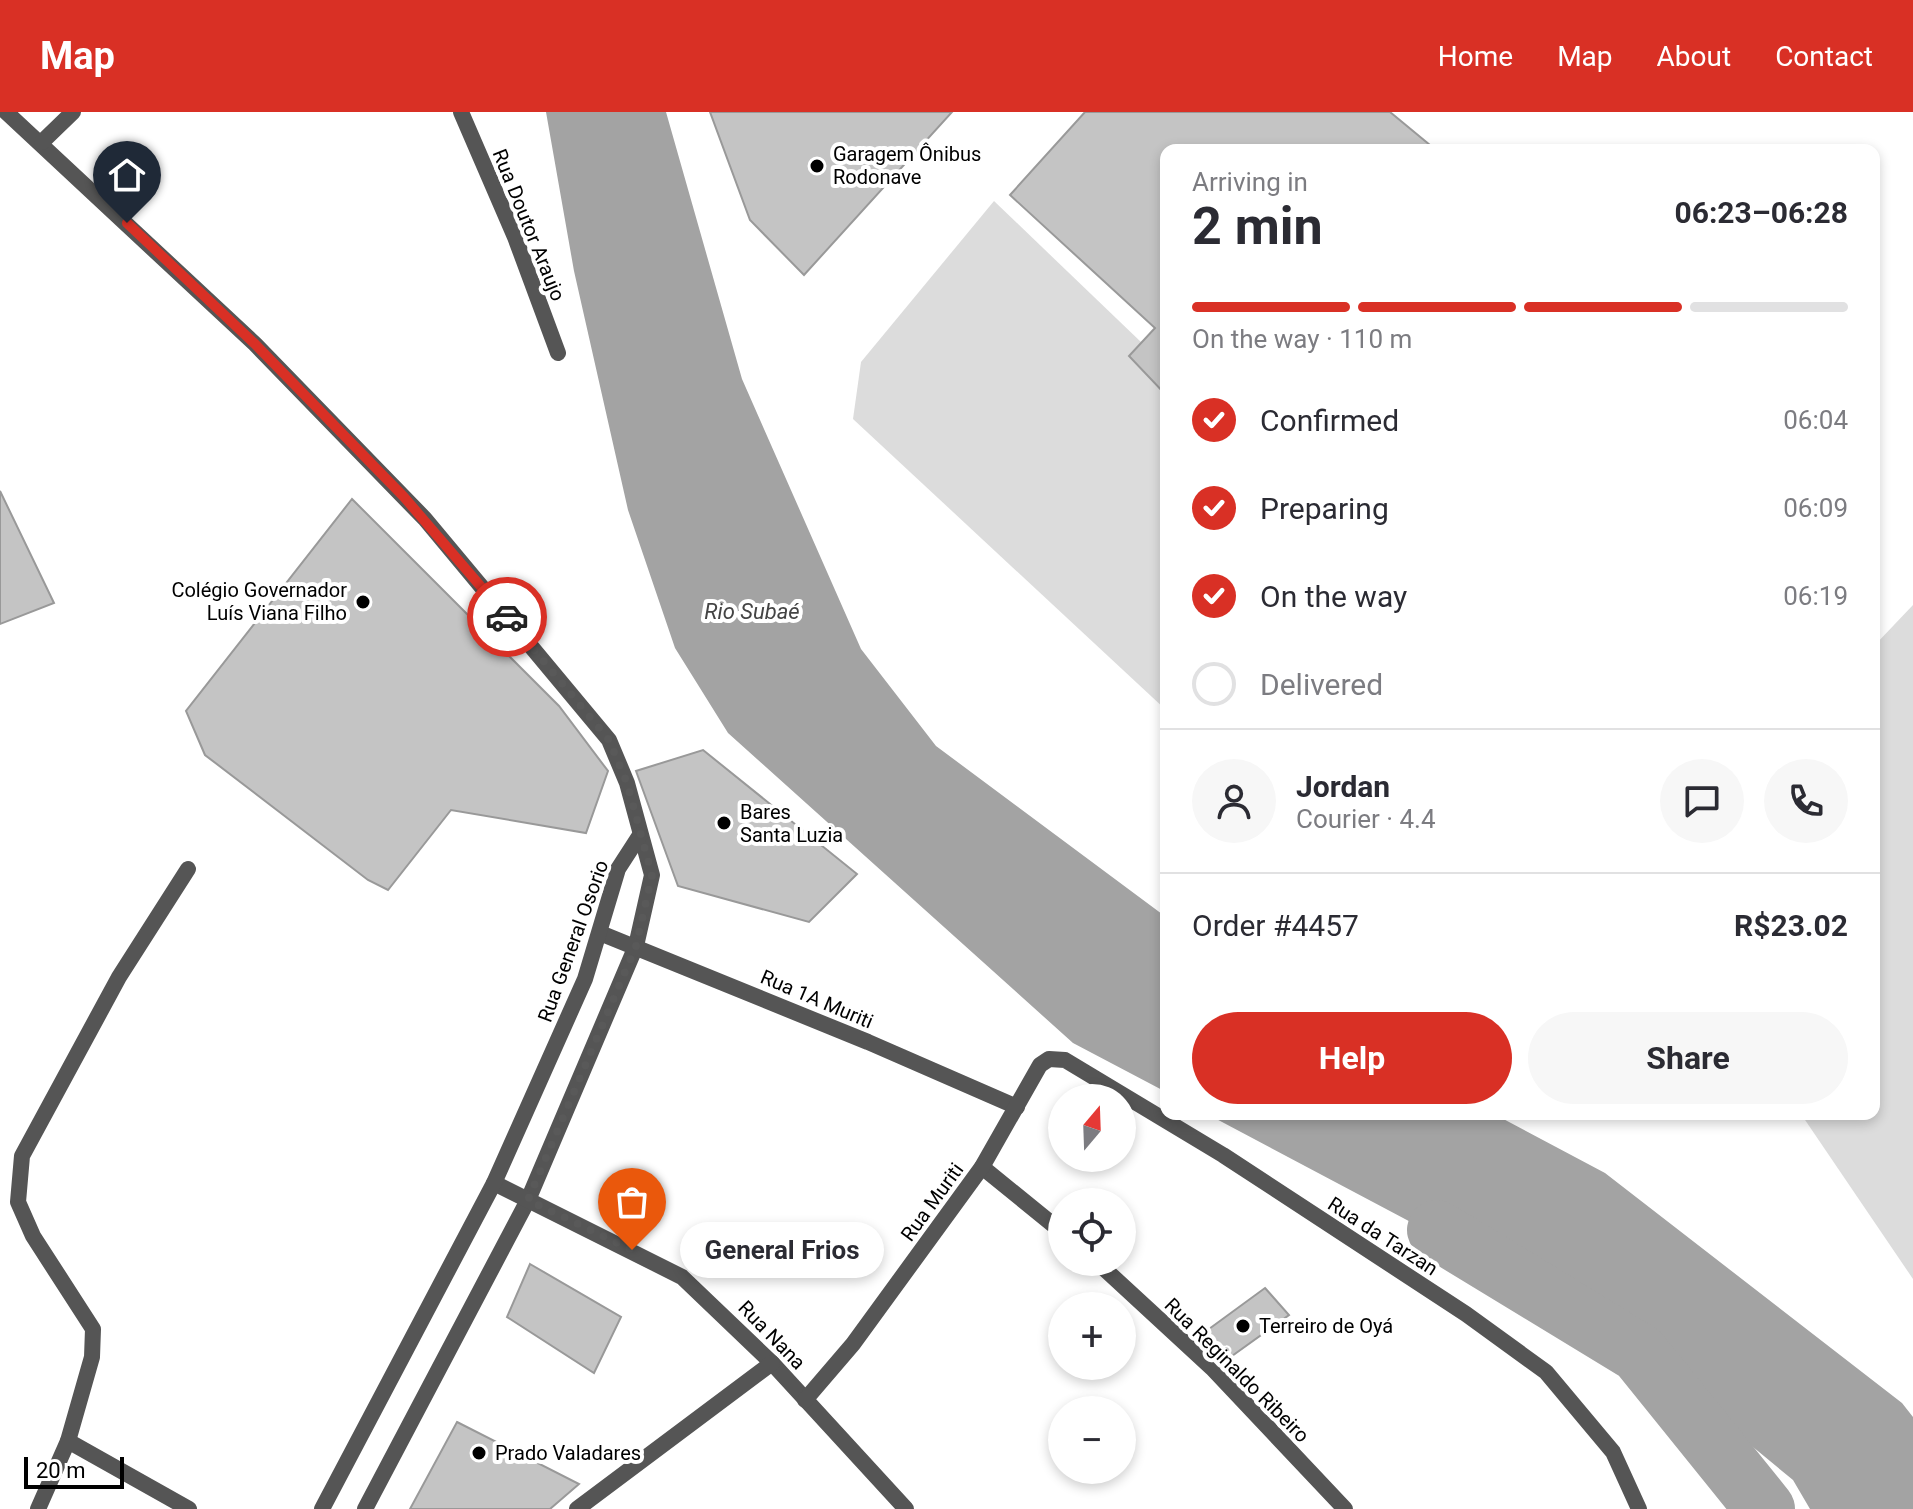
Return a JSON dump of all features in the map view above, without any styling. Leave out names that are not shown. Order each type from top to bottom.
[{"type":"street","points":[[6,112],[42,142],[255,344],[425,519],[609,740],[627,783],[652,875],[636,946],[528,1200],[365,1509]]},
{"type":"street","points":[[42,142],[73,112]]},
{"type":"street","name":"Rua Doutor Araujo","points":[[461,112],[515,237],[558,353]]},
{"type":"street","name":"Rua General Osorio","points":[[322,1509],[494,1183],[585,979],[618,869],[640,835]]},
{"type":"street","points":[[38,1509],[68,1441],[92,1357],[93,1329],[33,1236],[18,1202],[22,1156],[119,977],[188,869]]},
{"type":"street","name":"Rua 1A Muriti","points":[[600,933],[1017,1107]]},
{"type":"street","name":"Rua Muriti","points":[[805,1400],[853,1344],[982,1167],[1017,1107],[1029,1079],[1049,1059]]},
{"type":"street","name":"Rua da Tarzan","points":[[1049,1059],[1065,1060],[1095,1075],[1160,1116]]},
{"type":"street","name":"Rua da Tarzan","points":[[1167,1120],[1466,1314],[1546,1372],[1613,1452],[1639,1509]]},
{"type":"street","points":[[982,1167],[1048,1221]]},
{"type":"street","name":"Rua Nana","points":[[494,1183],[682,1277],[772,1363],[906,1509]]},
{"type":"street","name":"Rua Reginaldo Ribeiro","points":[[1112,1276],[1212,1368],[1345,1509]]},
{"type":"street","points":[[577,1509],[772,1363]]},
{"type":"street","points":[[68,1441],[189,1509]]},
{"type":"shaded area","points":[[994,201],[1160,360],[1160,704],[853,419],[861,362]]},
{"type":"shaded area","points":[[1913,605],[1913,1279],[1805,1120],[1880,1120],[1880,640]]},
{"type":"water","name":"Rio Subaé","points":[[546,112],[666,112],[742,379],[861,649],[936,746],[1160,913],[1160,1089],[1073,1043],[728,733],[675,648],[628,510],[574,271]]},
{"type":"water","points":[[1218,1120],[1505,1120],[1605,1173],[1902,1403],[1913,1417],[1913,1509],[1810,1509],[1793,1480],[1605,1325]]},
{"type":"building","name":"Garagem Ônibus Rodonave","points":[[710,112],[952,112],[804,275],[750,220]]},
{"type":"building","points":[[1085,112],[1390,112],[1429,144],[1160,144],[1160,389],[1129,356],[1155,328],[1010,195]]},
{"type":"building","points":[[0,491],[54,603],[0,624]]},
{"type":"building","name":"Colégio Governador Luís Viana Filho","points":[[352,499],[559,706],[608,771],[586,833],[451,810],[388,890],[368,880],[205,755],[186,711]]},
{"type":"building","name":"Bares Santa Luzia","points":[[703,750],[857,874],[809,922],[678,886],[636,771]]},
{"type":"building","points":[[530,1264],[621,1317],[594,1373],[507,1317]]},
{"type":"building","name":"Terreiro de Oyá","points":[[1265,1288],[1289,1315],[1225,1361],[1198,1337]]},
{"type":"building","name":"Prado Valadares","points":[[457,1422],[579,1484],[550,1509],[410,1509]]},
{"type":"waterway","points":[[1437,1230],[1639,1353],[1765,1509]]},
{"type":"way so far","points":[[507,617],[609,740],[627,783],[652,875],[646,914],[636,946],[528,1200],[632,1250]]},
{"type":"place","name":"Garagem Ônibus Rodonave","points":[[817,166]]},
{"type":"place","name":"Colégio Governador Luís Viana Filho","points":[[363,602]]},
{"type":"place","name":"Bares Santa Luzia","points":[[724,823]]},
{"type":"place","name":"General Frios","points":[[632,1250]]},
{"type":"place","name":"Terreiro de Oyá","points":[[1243,1326]]},
{"type":"place","name":"Prado Valadares","points":[[479,1453]]},
{"type":"route","points":[[127,223],[255,344],[404,497],[507,617]]}]
